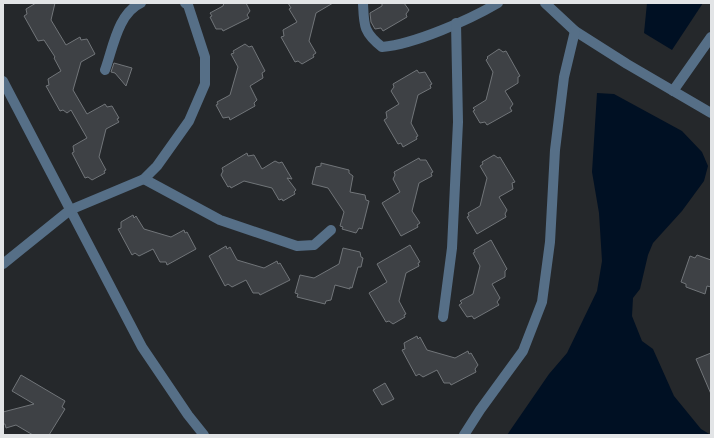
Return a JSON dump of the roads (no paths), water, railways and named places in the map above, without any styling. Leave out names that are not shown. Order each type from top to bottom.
[{"type":"street","points":[[105,70],[122,21],[136,5],[141,3]]},
{"type":"street","points":[[3,264],[70,210],[144,179],[158,166],[188,121],[205,84],[205,58],[188,5],[186,3]]},
{"type":"street","points":[[363,3],[364,28],[374,41],[382,47],[400,45],[480,14],[498,3]]},
{"type":"street","points":[[545,3],[575,31],[711,113]]},
{"type":"street","points":[[443,317],[452,248],[458,122],[456,23]]},
{"type":"street","points":[[464,435],[480,410],[523,351],[542,302],[550,242],[555,150],[564,77],[575,31]]},
{"type":"street","points":[[673,91],[711,37]]},
{"type":"street","points":[[3,81],[142,347],[188,415],[204,435]]},
{"type":"street","points":[[144,179],[220,220],[297,246],[314,245],[331,230]]},
{"type":"water","points":[[647,3],[703,3],[672,50],[644,33]]},
{"type":"water","points":[[597,93],[614,94],[682,131],[702,152],[708,166],[704,181],[682,211],[653,243],[648,255],[640,289],[633,298],[632,316],[642,341],[653,349],[674,396],[701,429],[711,435],[507,435],[549,374],[567,353],[597,291],[602,261],[599,213],[592,172]]}]
